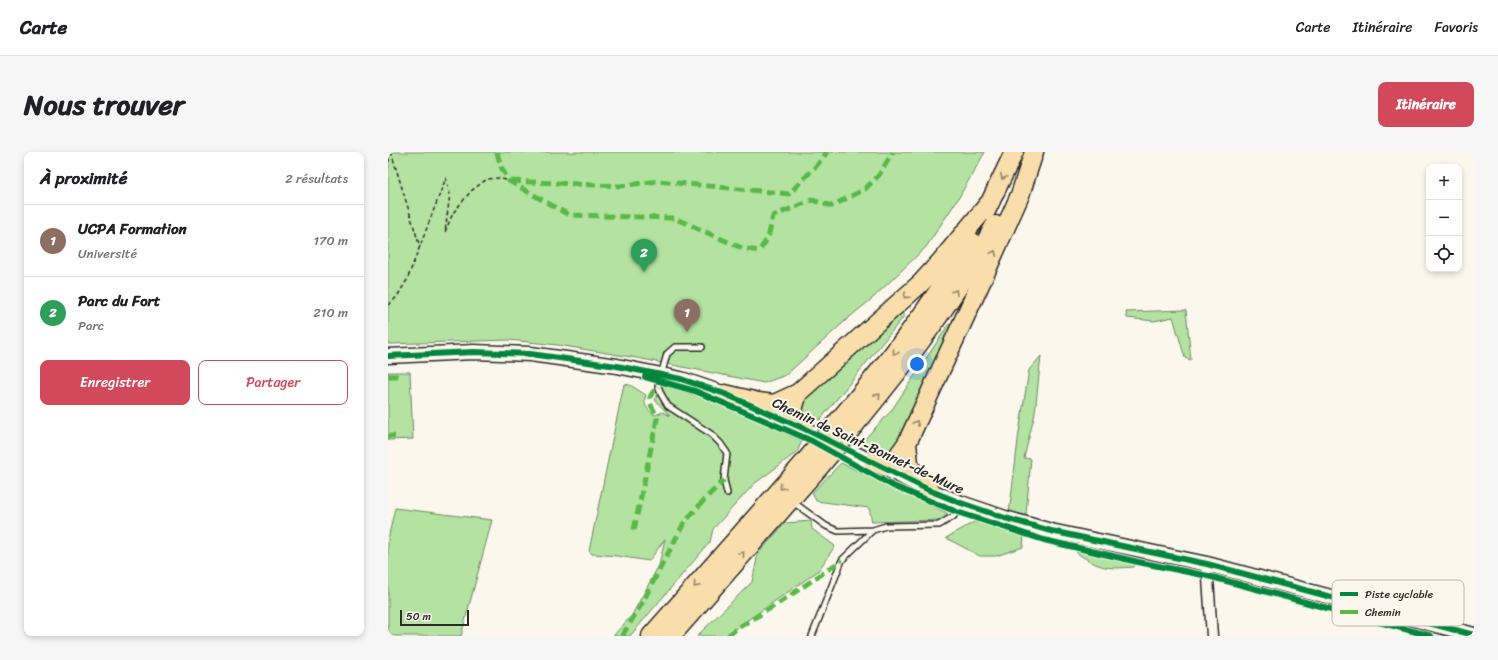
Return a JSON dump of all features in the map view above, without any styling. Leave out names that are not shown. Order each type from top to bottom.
[{"type":"highway","points":[[846,423],[960,257],[991,201],[1014,152]]},
{"type":"highway","points":[[651,636],[814,461],[846,423],[896,374],[951,299],[994,227],[1030,152]]},
{"type":"highway","points":[[873,462],[883,465],[895,460],[907,443],[1020,194],[1034,152]]},
{"type":"highway","points":[[725,394],[758,402],[774,404],[798,393],[921,283],[991,201]]},
{"type":"highway","points":[[798,393],[793,408],[795,420],[805,429]]},
{"type":"highway","points":[[907,443],[909,464],[912,471],[931,491]]},
{"type":"highway","points":[[671,636],[790,500],[814,461]]},
{"type":"street","name":"Chemin de Saint-Bonnet-de-Mure","points":[[388,356],[474,352],[530,354],[591,362],[662,374],[725,394],[805,429],[931,491],[1005,518],[1051,531],[1207,564],[1332,597]]},
{"type":"street","points":[[1207,564],[1212,636]]},
{"type":"street","name":"Chemin de Saint-Bonnet-de-Mure","points":[[1440,626],[1474,635]]},
{"type":"lane","points":[[702,348],[675,347],[667,354],[658,386],[668,406],[711,434],[727,453],[724,480],[727,493]]},
{"type":"lane","points":[[790,500],[826,526],[838,531],[873,530],[886,526],[939,525],[954,516],[961,503]]},
{"type":"lane","points":[[812,636],[842,560],[873,530]]},
{"type":"path","points":[[388,169],[390,152]]},
{"type":"path","points":[[390,152],[420,247]]},
{"type":"path","points":[[388,305],[398,296],[407,280],[446,178],[450,194],[445,232],[453,213],[471,191],[487,179],[499,178],[509,181]]},
{"type":"green space","points":[[388,152],[985,152],[958,199],[926,247],[874,297],[845,321],[786,375],[764,383],[637,358],[558,345],[509,340],[388,344]]},
{"type":"green space","points":[[1186,310],[1191,360],[1185,358],[1173,317],[1154,321],[1127,318],[1126,312]]},
{"type":"green space","points":[[900,311],[905,315],[820,420],[804,416],[799,407],[807,392]]},
{"type":"green space","points":[[949,324],[953,326],[898,447],[881,456],[860,444],[891,411]]},
{"type":"green space","points":[[1041,356],[1035,413],[1024,458],[1031,459],[1023,547],[996,556],[980,556],[946,538],[974,522],[1006,524],[1010,506],[1019,432],[1029,370]]},
{"type":"green space","points":[[388,372],[410,372],[413,439],[388,440]]},
{"type":"green space","points":[[624,384],[630,385],[646,395],[646,407],[655,415],[663,412],[670,416],[655,400],[662,385],[712,400],[802,441],[797,452],[754,484],[713,529],[710,542],[630,636],[613,636],[632,615],[659,565],[665,539],[649,561],[592,554],[589,551]]},
{"type":"green space","points":[[841,463],[947,513],[945,520],[872,522],[869,508],[816,501],[812,493]]},
{"type":"green space","points":[[395,508],[492,520],[461,636],[388,636],[388,539]]},
{"type":"green space","points":[[811,521],[812,529],[835,546],[818,571],[725,636],[697,636],[752,582],[758,554],[785,523]]},
{"type":"green space","points":[[1076,550],[1137,564],[1134,567],[1104,567],[1085,558],[1077,553]]},
{"type":"marked path","points":[[497,152],[501,167],[509,181],[569,215],[674,218],[742,248],[759,251],[768,238],[773,216],[812,200],[832,206],[865,189],[879,175],[893,152]]},
{"type":"marked path","points":[[511,181],[620,186],[659,181],[789,194],[818,164],[827,152]]},
{"type":"marked path","points":[[388,376],[402,376]]},
{"type":"marked path","points":[[634,530],[657,419],[656,413],[650,403],[650,397],[658,386]]},
{"type":"marked path","points":[[388,436],[395,436]]},
{"type":"marked path","points":[[622,636],[641,605],[684,523],[724,480]]},
{"type":"marked path","points":[[728,636],[736,629],[779,603],[842,560]]},
{"type":"cycle path","points":[[388,356],[474,352],[530,354],[617,366],[681,379],[725,394],[805,429],[931,491],[1005,518],[1051,531],[1207,564],[1332,597]]},
{"type":"cycle path","points":[[645,377],[695,391],[766,421],[812,441],[893,486],[957,512],[1044,540],[1138,562],[1208,576],[1332,609]]},
{"type":"cycle path","points":[[1394,626],[1431,636]]},
{"type":"cycle path","points":[[1440,626],[1474,635]]},
{"type":"place","name":"Parc du Fort","points":[[644,272]]},
{"type":"place","name":"UCPA Formation","points":[[687,332]]}]
